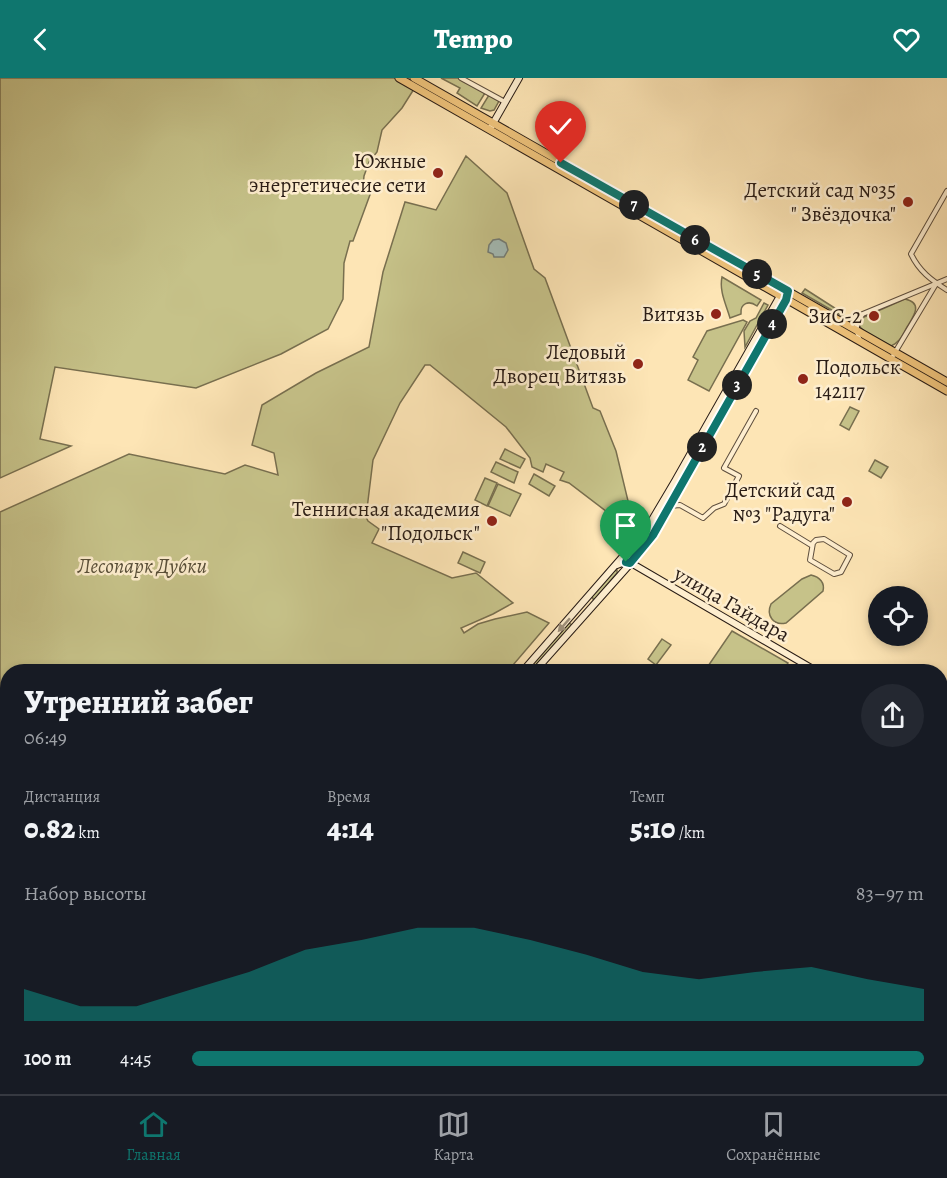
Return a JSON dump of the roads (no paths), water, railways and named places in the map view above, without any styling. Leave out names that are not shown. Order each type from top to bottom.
[{"type":"main road","points":[[399,78],[788,291],[856,330],[947,391]]},
{"type":"main road","points":[[414,78],[491,127],[860,342],[947,382]]},
{"type":"street","points":[[461,78],[505,102]]},
{"type":"street","points":[[491,127],[519,78]]},
{"type":"street","points":[[947,190],[911,254],[916,264],[930,279],[947,290]]},
{"type":"street","points":[[840,321],[853,318],[947,279]]},
{"type":"street","points":[[893,356],[936,283]]},
{"type":"street","points":[[529,664],[646,530],[677,484],[788,291]]},
{"type":"street","points":[[860,342],[856,330],[862,314]]},
{"type":"street","points":[[669,506],[680,505],[703,518],[714,508],[724,504],[739,476],[724,468],[756,411]]},
{"type":"street","points":[[541,664],[653,535],[669,506],[677,484]]},
{"type":"street","points":[[780,526],[811,545]]},
{"type":"street","points":[[824,539],[850,555],[840,572],[834,574],[810,561],[811,545],[816,540],[824,539]]},
{"type":"street","points":[[630,549],[628,554],[630,563]]},
{"type":"street","points":[[616,565],[630,563]]},
{"type":"street","name":"улица Гайдара","points":[[630,563],[804,664]]},
{"type":"street","points":[[583,603],[590,609]]},
{"type":"water","points":[[499,239],[506,243],[508,250],[504,257],[494,257],[488,252],[489,245],[493,240]]},
{"type":"place","name":"Южные энергетичесие сети","points":[[438,173]]},
{"type":"place","name":"Детский сад №35 \" Звёздочка\"","points":[[908,202]]},
{"type":"place","name":"Витязь","points":[[716,314]]},
{"type":"place","name":"ЗиС-2","points":[[874,316]]},
{"type":"place","name":"Ледовый Дворец Витязь","points":[[638,364]]},
{"type":"place","name":"Подольск 142117","points":[[803,379]]},
{"type":"place","name":"Детский сад №3 \"Радуга\"","points":[[847,502]]},
{"type":"place","name":"Теннисная академия \"Подольск\"","points":[[492,521]]},
{"type":"park label","name":"Лесопарк Дубки","points":[[142,566]]}]
